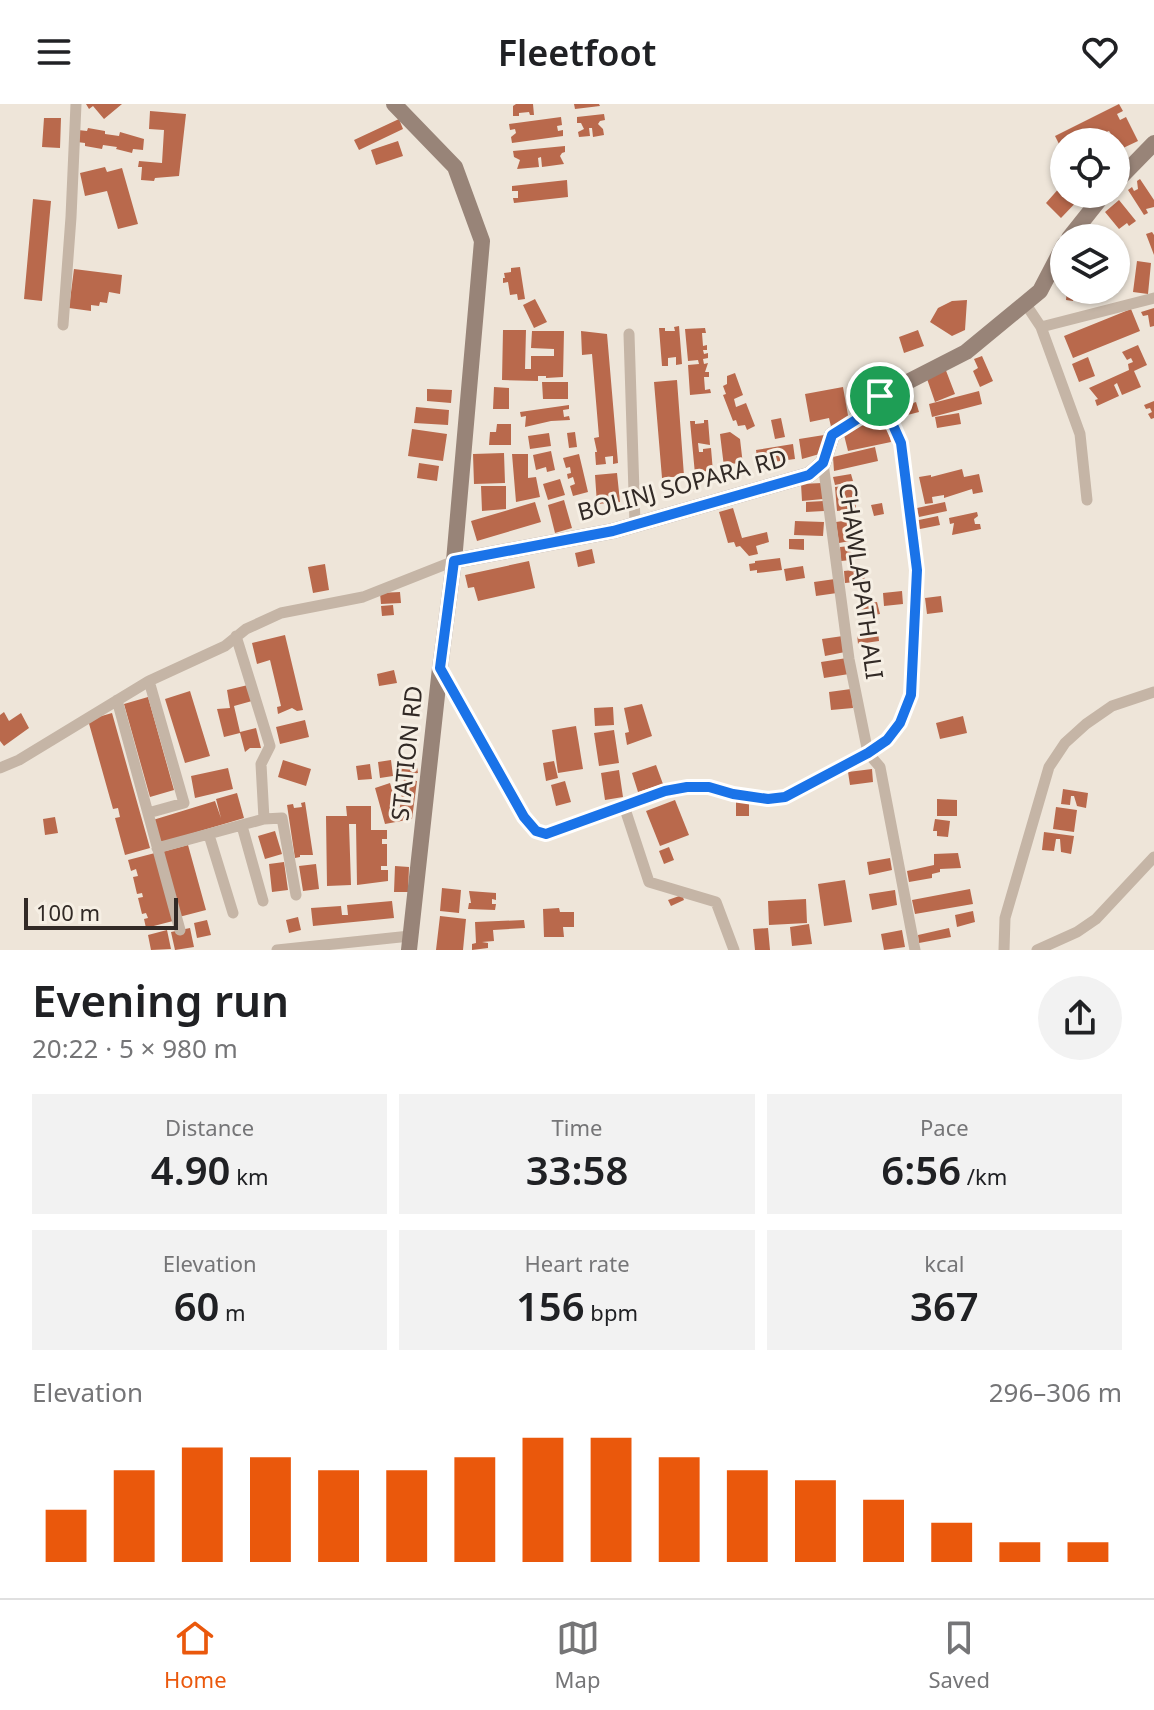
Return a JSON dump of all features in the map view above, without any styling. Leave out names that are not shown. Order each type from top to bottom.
[{"type":"main road","name":"STATION RD","points":[[394,104],[455,167],[482,241],[454,561],[410,943]]},
{"type":"main road","points":[[1130,168],[1154,143]]},
{"type":"main road","points":[[1080,224],[1093,208]]},
{"type":"main road","name":"BOLINJ SOPARA RD","points":[[454,561],[613,531],[809,475],[823,463],[832,435],[859,418],[880,396],[966,352],[1040,291],[1050,272]]},
{"type":"street","points":[[63,325],[76,104]]},
{"type":"street","points":[[1041,327],[1154,298]]},
{"type":"street","points":[[1025,303],[1041,327],[1080,434],[1087,500]]},
{"type":"street","points":[[629,334],[635,524]]},
{"type":"street","points":[[440,668],[524,817],[536,831],[546,834],[665,791],[687,787],[709,787],[768,799],[785,797],[868,753],[887,740],[900,723],[911,695],[916,613],[917,570],[901,443],[880,396]]},
{"type":"street","name":"CHAWLAPATH ALI","points":[[823,463],[849,659],[868,753],[880,767],[915,950]]},
{"type":"street","points":[[0,768],[19,760],[149,681],[225,646],[236,636],[281,613],[363,597],[454,561]]},
{"type":"street","points":[[236,636],[270,746],[261,764],[264,819]]},
{"type":"street","points":[[148,813],[184,803],[149,681]]},
{"type":"street","points":[[1004,950],[1005,918],[1049,767],[1065,743],[1086,724],[1112,706],[1154,692]]},
{"type":"street","points":[[117,700],[180,930]]},
{"type":"street","points":[[624,806],[649,882],[716,902],[734,950]]},
{"type":"street","points":[[157,848],[264,819],[282,818],[296,895]]},
{"type":"street","points":[[242,826],[263,901]]},
{"type":"street","points":[[209,835],[233,913]]},
{"type":"street","points":[[1037,950],[1077,932],[1096,919],[1154,857]]},
{"type":"street","points":[[277,950],[410,943]]},
{"type":"building","points":[[86,104],[122,104],[104,119],[93,106],[89,109]]},
{"type":"building","points":[[533,104],[534,115],[529,112],[513,116],[513,106]]},
{"type":"building","points":[[574,104],[599,104],[600,106],[575,109]]},
{"type":"building","points":[[1119,104],[1123,111],[1117,114],[1120,120],[1126,117],[1138,141],[1130,145],[1130,128],[1071,128]]},
{"type":"building","points":[[150,111],[186,114],[179,176],[141,180],[139,161],[162,163],[164,130],[149,129]]},
{"type":"building","points":[[604,114],[605,120],[598,124],[604,135],[593,137],[592,128],[589,128],[590,136],[579,137],[578,132],[584,129],[581,123],[577,123],[577,117]]},
{"type":"building","points":[[561,117],[562,125],[557,126],[558,131],[563,130],[563,136],[512,143],[511,137],[516,133],[515,129],[510,130],[509,124]]},
{"type":"building","points":[[44,118],[61,118],[60,148],[42,147]]},
{"type":"building","points":[[399,119],[403,129],[359,150],[354,140]]},
{"type":"building","points":[[88,128],[105,131],[105,134],[119,136],[120,132],[144,139],[143,150],[133,149],[132,153],[117,147],[103,145],[102,149],[85,146],[85,143],[77,142],[78,130],[87,131]]},
{"type":"building","points":[[398,141],[403,156],[376,165],[371,150]]},
{"type":"building","points":[[565,146],[565,152],[560,156],[564,164],[542,167],[541,157],[538,158],[539,167],[517,169],[520,160],[514,157],[513,151]]},
{"type":"building","points":[[105,167],[107,172],[122,168],[138,224],[118,229],[107,191],[85,196],[80,173]]},
{"type":"building","points":[[1140,179],[1154,200],[1154,207],[1146,209],[1148,213],[1144,215],[1130,193],[1132,187],[1134,191],[1138,189],[1137,181]]},
{"type":"building","points":[[567,180],[568,197],[514,203],[513,198],[518,198],[518,191],[512,191],[512,186]]},
{"type":"building","points":[[33,199],[51,201],[42,301],[24,299]]},
{"type":"building","points":[[1051,208],[1071,208],[1061,218]]},
{"type":"building","points":[[1110,208],[1125,208],[1136,221],[1130,225],[1115,224],[1105,212]]},
{"type":"building","points":[[1152,232],[1154,235],[1154,255],[1146,234]]},
{"type":"building","points":[[1137,261],[1151,263],[1148,294],[1133,292]]},
{"type":"building","points":[[520,267],[525,299],[518,300],[517,294],[510,295],[508,282],[503,283],[503,278],[504,273],[511,272],[511,268]]},
{"type":"building","points":[[74,269],[122,275],[120,294],[109,292],[107,303],[91,305],[91,311],[69,308]]},
{"type":"building","points":[[535,299],[547,322],[534,328],[523,305]]},
{"type":"building","points":[[967,300],[965,330],[952,336],[930,322],[938,308],[952,301]]},
{"type":"building","points":[[1154,308],[1154,326],[1150,327],[1148,315],[1143,316],[1141,312]]},
{"type":"building","points":[[1131,309],[1140,331],[1073,358],[1064,336]]},
{"type":"building","points":[[679,326],[682,364],[676,365],[676,357],[668,358],[668,366],[662,366],[659,328],[675,331],[674,327]]},
{"type":"building","points":[[705,328],[706,333],[702,333],[703,346],[707,345],[707,350],[703,350],[704,354],[708,353],[708,358],[703,359],[704,364],[708,363],[705,372],[709,372],[709,377],[704,377],[705,390],[710,389],[711,393],[690,395],[688,365],[699,364],[698,360],[688,361],[685,329]]},
{"type":"building","points":[[503,330],[526,330],[525,369],[531,369],[531,356],[554,356],[554,349],[531,348],[532,331],[564,331],[563,377],[538,376],[538,381],[502,380]]},
{"type":"building","points":[[918,330],[924,346],[904,353],[899,337]]},
{"type":"building","points":[[581,331],[607,334],[618,463],[613,464],[613,456],[605,457],[606,464],[596,465],[594,438],[599,437],[592,354],[582,355]]},
{"type":"building","points":[[1138,345],[1147,365],[1134,371],[1141,387],[1122,395],[1117,383],[1114,385],[1119,396],[1097,406],[1095,400],[1098,399],[1089,388],[1129,370],[1128,364],[1133,362],[1131,358],[1127,360],[1122,352]]},
{"type":"building","points":[[982,356],[993,381],[980,387],[973,371],[978,368],[974,359]]},
{"type":"building","points":[[1088,357],[1095,376],[1079,382],[1072,364]]},
{"type":"building","points":[[945,368],[955,394],[935,402],[926,376]]},
{"type":"building","points":[[735,373],[743,395],[734,399],[736,407],[746,403],[755,426],[747,430],[745,425],[738,426],[736,420],[733,421],[723,395],[726,394],[723,386],[727,384],[727,376]]},
{"type":"building","points":[[677,380],[684,476],[662,478],[654,382]]},
{"type":"building","points":[[542,382],[568,382],[568,399],[543,399]]},
{"type":"building","points":[[494,387],[509,388],[509,409],[493,409]]},
{"type":"building","points":[[843,387],[849,421],[832,431],[829,418],[810,422],[805,394]]},
{"type":"building","points":[[427,389],[452,390],[451,403],[427,401]]},
{"type":"building","points":[[979,391],[982,404],[932,417],[929,404]]},
{"type":"building","points":[[1154,401],[1154,418],[1151,419],[1148,414],[1152,412],[1150,408],[1146,409],[1144,405]]},
{"type":"building","points":[[916,402],[919,412],[896,418],[894,409]]},
{"type":"building","points":[[569,405],[569,409],[563,410],[564,417],[569,416],[570,420],[525,427],[526,416],[521,417],[520,412]]},
{"type":"building","points":[[416,407],[449,410],[448,425],[414,423]]},
{"type":"building","points":[[959,413],[961,424],[937,428],[935,417]]},
{"type":"building","points":[[781,418],[785,437],[775,439],[771,420]]},
{"type":"building","points":[[708,420],[710,445],[698,443],[699,452],[711,448],[713,472],[699,471],[695,474],[690,421],[695,421],[695,424],[704,423]]},
{"type":"building","points":[[886,420],[891,442],[848,451],[844,435],[851,428]]},
{"type":"building","points":[[497,424],[511,424],[511,445],[489,445],[490,432],[496,432]]},
{"type":"building","points":[[412,429],[447,434],[443,461],[408,456]]},
{"type":"building","points":[[575,432],[577,447],[569,448],[567,433]]},
{"type":"building","points":[[730,432],[740,439],[743,465],[731,463],[731,466],[724,467],[720,434]]},
{"type":"building","points":[[549,433],[551,446],[530,449],[528,436]]},
{"type":"building","points":[[824,435],[823,453],[802,459],[799,439]]},
{"type":"building","points":[[793,444],[795,459],[758,464],[756,450]]},
{"type":"building","points":[[875,447],[878,461],[834,471],[833,457]]},
{"type":"building","points":[[551,451],[555,470],[547,472],[546,467],[536,470],[533,455]]},
{"type":"building","points":[[504,453],[505,483],[474,484],[473,454]]},
{"type":"building","points":[[512,454],[528,454],[528,478],[536,477],[540,497],[516,502]]},
{"type":"building","points":[[579,454],[588,492],[573,496],[570,486],[575,484],[573,477],[568,479],[570,467],[566,468],[563,458]]},
{"type":"building","points":[[419,463],[439,466],[437,481],[417,478]]},
{"type":"building","points":[[962,469],[964,477],[979,474],[983,492],[973,494],[972,489],[944,498],[944,495],[932,497],[933,503],[925,504],[919,477]]},
{"type":"building","points":[[617,473],[620,502],[597,504],[595,475]]},
{"type":"building","points":[[851,474],[853,481],[835,485],[833,477]]},
{"type":"building","points":[[560,479],[565,495],[548,500],[543,484]]},
{"type":"building","points":[[822,483],[823,499],[802,501],[801,484]]},
{"type":"building","points":[[854,485],[856,509],[837,511],[835,487]]},
{"type":"building","points":[[481,486],[506,486],[506,509],[482,511]]},
{"type":"building","points":[[564,500],[572,528],[555,533],[548,505]]},
{"type":"building","points":[[824,501],[824,511],[806,512],[806,502]]},
{"type":"building","points":[[535,502],[541,522],[477,541],[471,521]]},
{"type":"building","points":[[945,502],[947,511],[919,517],[917,508]]},
{"type":"building","points":[[882,503],[884,514],[874,516],[871,505]]},
{"type":"building","points":[[733,508],[742,538],[767,532],[769,542],[756,546],[758,554],[749,556],[734,542],[728,543],[719,512]]},
{"type":"building","points":[[977,512],[975,524],[980,524],[981,529],[952,535],[954,523],[950,524],[949,518]]},
{"type":"building","points":[[938,516],[940,525],[915,530],[914,521]]},
{"type":"building","points":[[857,519],[861,539],[839,543],[836,522]]},
{"type":"building","points":[[795,521],[824,522],[823,536],[794,535]]},
{"type":"building","points":[[789,539],[804,539],[804,550],[789,549]]},
{"type":"building","points":[[860,545],[861,559],[841,561],[840,547]]},
{"type":"building","points":[[592,549],[595,563],[578,567],[575,553]]},
{"type":"building","points":[[780,558],[782,570],[750,571],[749,564],[755,561]]},
{"type":"building","points":[[529,561],[535,588],[478,601],[474,587],[468,588],[465,575]]},
{"type":"building","points":[[325,564],[329,590],[313,593],[308,567]]},
{"type":"building","points":[[803,566],[805,578],[786,581],[784,569]]},
{"type":"building","points":[[863,569],[865,581],[845,583],[844,571]]},
{"type":"building","points":[[835,579],[837,593],[816,596],[814,582]]},
{"type":"building","points":[[902,591],[903,604],[884,606],[883,593]]},
{"type":"building","points":[[400,592],[401,603],[381,604],[380,593]]},
{"type":"building","points":[[941,596],[943,612],[927,614],[925,598]]},
{"type":"building","points":[[877,602],[880,614],[856,618],[854,606]]},
{"type":"building","points":[[393,605],[394,615],[382,616],[381,606]]},
{"type":"building","points":[[878,631],[879,641],[858,644],[857,634]]},
{"type":"building","points":[[285,635],[303,710],[292,708],[278,714],[277,707],[281,706],[270,660],[257,664],[252,643]]},
{"type":"building","points":[[843,636],[845,652],[825,656],[822,639]]},
{"type":"building","points":[[847,658],[849,674],[824,678],[821,662]]},
{"type":"building","points":[[394,670],[397,683],[379,686],[377,674]]},
{"type":"building","points":[[248,685],[252,701],[234,706],[240,732],[256,728],[261,748],[250,748],[245,752],[240,733],[224,737],[217,709],[230,708],[227,690]]},
{"type":"building","points":[[851,689],[853,708],[831,710],[829,692]]},
{"type":"building","points":[[190,691],[210,756],[185,763],[165,699]]},
{"type":"building","points":[[148,697],[174,790],[150,797],[124,704]]},
{"type":"building","points":[[642,704],[652,736],[627,745],[625,733],[629,732],[624,708]]},
{"type":"building","points":[[613,707],[614,725],[595,726],[594,708]]},
{"type":"building","points":[[4,712],[9,721],[21,713],[29,728],[4,746],[0,741],[0,715]]},
{"type":"building","points":[[112,713],[150,848],[125,855],[115,818],[120,817],[118,808],[113,809],[88,720]]},
{"type":"building","points":[[963,716],[967,733],[940,739],[936,723]]},
{"type":"building","points":[[305,720],[309,737],[280,744],[276,727]]},
{"type":"building","points":[[576,726],[583,769],[558,773],[552,730]]},
{"type":"building","points":[[614,730],[619,763],[599,766],[594,733]]},
{"type":"building","points":[[415,756],[418,773],[401,775],[399,759]]},
{"type":"building","points":[[283,760],[311,769],[306,786],[278,777]]},
{"type":"building","points":[[391,760],[393,776],[380,778],[378,762]]},
{"type":"building","points":[[554,761],[558,778],[546,781],[543,763]]},
{"type":"building","points":[[370,764],[372,779],[358,780],[356,766]]},
{"type":"building","points":[[656,765],[663,784],[638,792],[632,773]]},
{"type":"building","points":[[228,768],[233,789],[195,798],[191,776]]},
{"type":"building","points":[[872,769],[873,782],[850,785],[848,772]]},
{"type":"building","points":[[619,770],[623,797],[605,800],[601,773]]},
{"type":"building","points":[[404,779],[417,781],[412,819],[385,824],[375,788],[390,783],[399,813]]},
{"type":"building","points":[[565,781],[571,802],[556,806],[551,785]]},
{"type":"building","points":[[1063,789],[1088,793],[1086,808],[1077,806],[1074,796],[1071,796],[1070,805],[1061,804]]},
{"type":"building","points":[[237,793],[244,818],[160,843],[153,820],[215,801],[221,818],[216,799]]},
{"type":"building","points":[[736,799],[749,799],[749,816],[736,816]]},
{"type":"building","points":[[937,799],[957,800],[957,816],[937,816]]},
{"type":"building","points":[[675,800],[689,835],[660,846],[646,811]]},
{"type":"building","points":[[305,802],[313,855],[295,858],[287,805],[302,807],[301,803]]},
{"type":"building","points":[[346,806],[371,806],[371,830],[387,830],[387,839],[382,839],[382,844],[387,844],[387,866],[381,866],[381,870],[388,870],[388,881],[357,885],[356,824],[349,824],[351,885],[327,886],[326,816],[347,816]]},
{"type":"building","points":[[1056,807],[1077,810],[1074,832],[1053,829]]},
{"type":"building","points":[[55,817],[58,833],[45,835],[43,819]]},
{"type":"building","points":[[935,819],[950,821],[948,837],[937,836],[937,831],[933,831]]},
{"type":"building","points":[[275,831],[282,854],[265,859],[258,836]]},
{"type":"building","points":[[1044,832],[1074,836],[1071,854],[1061,852],[1060,839],[1056,839],[1054,851],[1042,850]]},
{"type":"building","points":[[188,845],[206,910],[179,917],[162,852]]},
{"type":"building","points":[[669,847],[674,860],[664,864],[659,851]]},
{"type":"building","points":[[155,853],[173,921],[146,928],[144,919],[148,918],[146,913],[142,914],[138,898],[143,897],[142,893],[137,894],[133,877],[138,876],[136,869],[131,871],[128,860]]},
{"type":"building","points":[[958,853],[961,868],[940,869],[940,872],[932,874],[932,878],[909,882],[907,871],[934,865],[934,854]]},
{"type":"building","points":[[890,858],[892,870],[869,875],[867,862]]},
{"type":"building","points":[[284,862],[288,890],[272,892],[269,864]]},
{"type":"building","points":[[316,864],[319,889],[303,891],[299,866]]},
{"type":"building","points":[[395,866],[409,867],[408,892],[394,892]]},
{"type":"building","points":[[845,880],[852,922],[824,926],[818,884]]},
{"type":"building","points":[[442,888],[461,890],[459,913],[440,911]]},
{"type":"building","points":[[970,889],[973,904],[915,914],[912,900]]},
{"type":"building","points":[[895,890],[897,905],[872,910],[869,894]]},
{"type":"building","points":[[469,891],[496,893],[496,900],[492,899],[492,904],[496,904],[495,910],[468,909],[471,903]]},
{"type":"building","points":[[682,895],[684,900],[671,906],[668,900]]},
{"type":"building","points":[[806,899],[807,923],[769,925],[768,901]]},
{"type":"building","points":[[392,901],[394,918],[313,926],[311,908],[341,906],[342,915],[348,915],[347,905]]},
{"type":"building","points":[[559,908],[560,912],[574,912],[574,927],[563,927],[564,937],[544,937],[543,909]]},
{"type":"building","points":[[973,911],[975,922],[957,927],[955,915]]},
{"type":"building","points":[[440,916],[466,919],[463,950],[436,950]]},
{"type":"building","points":[[298,917],[301,930],[289,933],[286,920]]},
{"type":"building","points":[[207,920],[211,935],[197,938],[194,923]]},
{"type":"building","points":[[524,920],[525,928],[493,930],[494,941],[482,942],[488,943],[488,948],[472,950],[472,944],[476,943],[475,922]]},
{"type":"building","points":[[809,924],[812,944],[792,946],[790,927]]},
{"type":"building","points":[[190,928],[194,947],[175,950],[171,932]]},
{"type":"building","points":[[768,928],[770,950],[755,950],[753,929]]},
{"type":"building","points":[[949,928],[951,937],[919,943],[918,935]]},
{"type":"building","points":[[167,930],[171,949],[151,950],[148,935]]},
{"type":"building","points":[[902,930],[905,947],[884,950],[881,934]]},
{"type":"route","points":[[880,396],[901,443],[917,570],[911,695],[900,723],[887,740],[839,770],[785,797],[768,799],[709,787],[687,787],[665,791],[546,834],[536,831],[524,817],[440,668],[454,561],[613,531],[809,475],[823,463],[832,435],[859,418],[880,396]]}]
